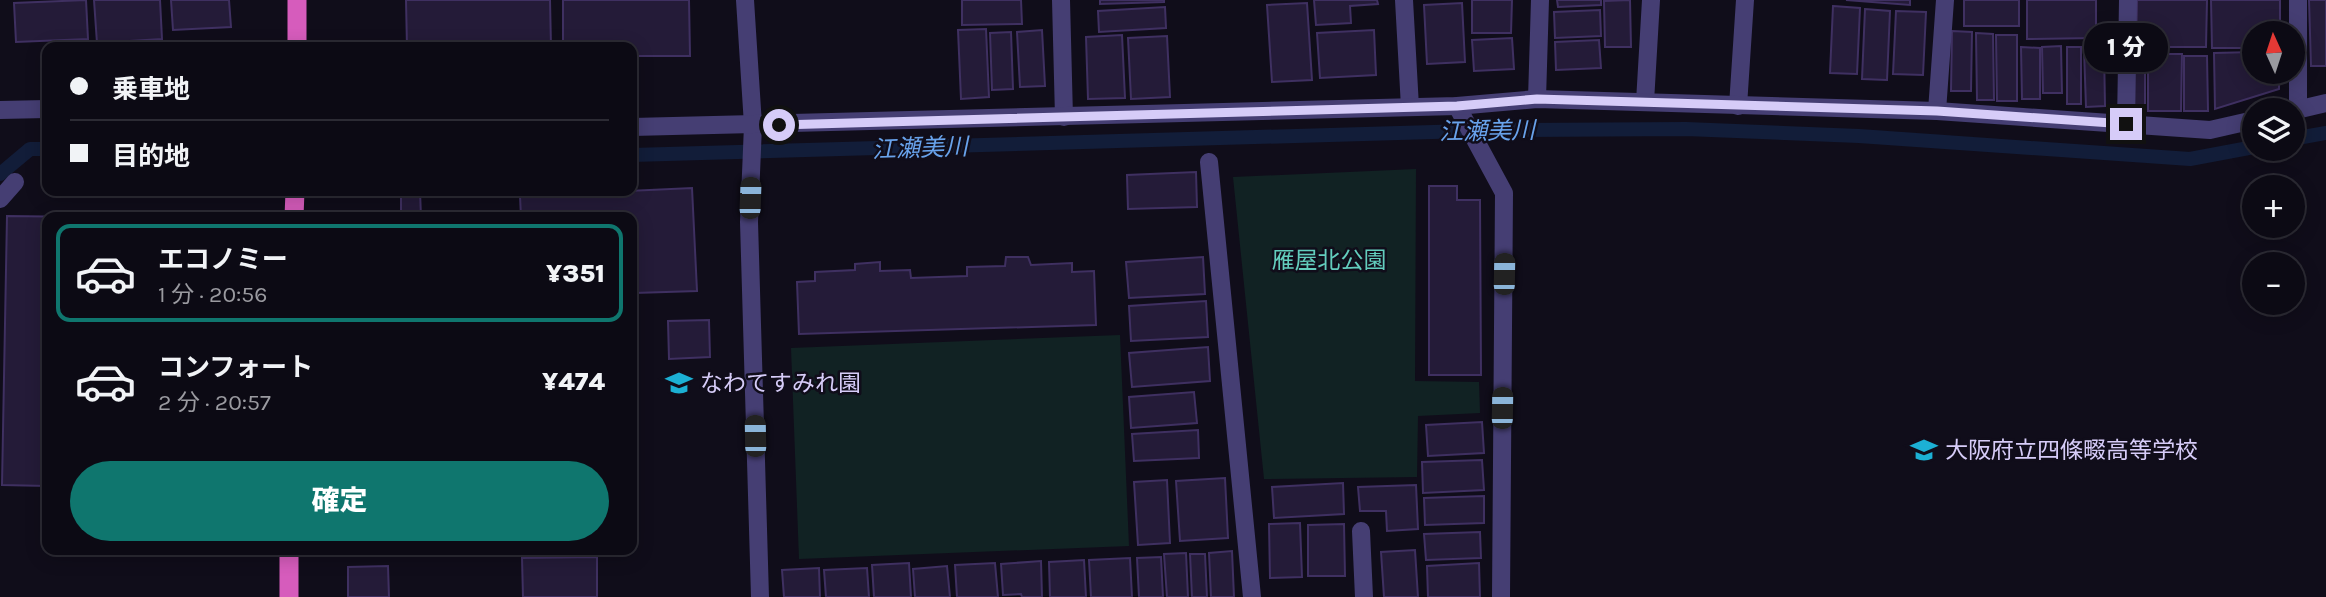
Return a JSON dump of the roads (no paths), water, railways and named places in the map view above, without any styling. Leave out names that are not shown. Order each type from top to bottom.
[{"type":"highway","points":[[297,0],[297,42]]},
{"type":"highway","points":[[289,555],[289,597]]},
{"type":"street","points":[[746,0],[753,125],[749,222],[760,597]]},
{"type":"street","points":[[1060,0],[1064,117]]},
{"type":"street","points":[[1404,0],[1410,107]]},
{"type":"street","points":[[1537,99],[1540,0]]},
{"type":"street","points":[[1645,102],[1650,0]]},
{"type":"street","points":[[1738,106],[1745,0]]},
{"type":"street","points":[[1937,111],[1945,0]]},
{"type":"street","points":[[2126,124],[2128,0]]},
{"type":"street","points":[[2295,98],[2298,0]]},
{"type":"street","points":[[637,127],[1457,106],[1537,99],[1937,111],[2210,131],[2242,123]]},
{"type":"street","points":[[2305,108],[2326,103]]},
{"type":"street","points":[[1457,106],[1504,193],[1501,597]]},
{"type":"street","points":[[0,110],[42,109]]},
{"type":"street","points":[[1209,162],[1252,597]]},
{"type":"street","points":[[0,199],[15,182]]},
{"type":"street","points":[[1361,531],[1364,597]]},
{"type":"waterway","name":"江瀬美川","points":[[637,155],[1502,130],[1686,129],[1859,136],[2190,159],[2242,149]]},
{"type":"waterway","name":"江瀬美川","points":[[2305,137],[2326,133]]},
{"type":"waterway","points":[[0,174],[30,149],[42,149]]},
{"type":"place","name":"なわてすみれ園","points":[[679,383]]},
{"type":"place","name":"大阪府立四條畷高等学校","points":[[1924,450]]},
{"type":"park label","name":"雁屋北公園","points":[[1329,260]]}]
